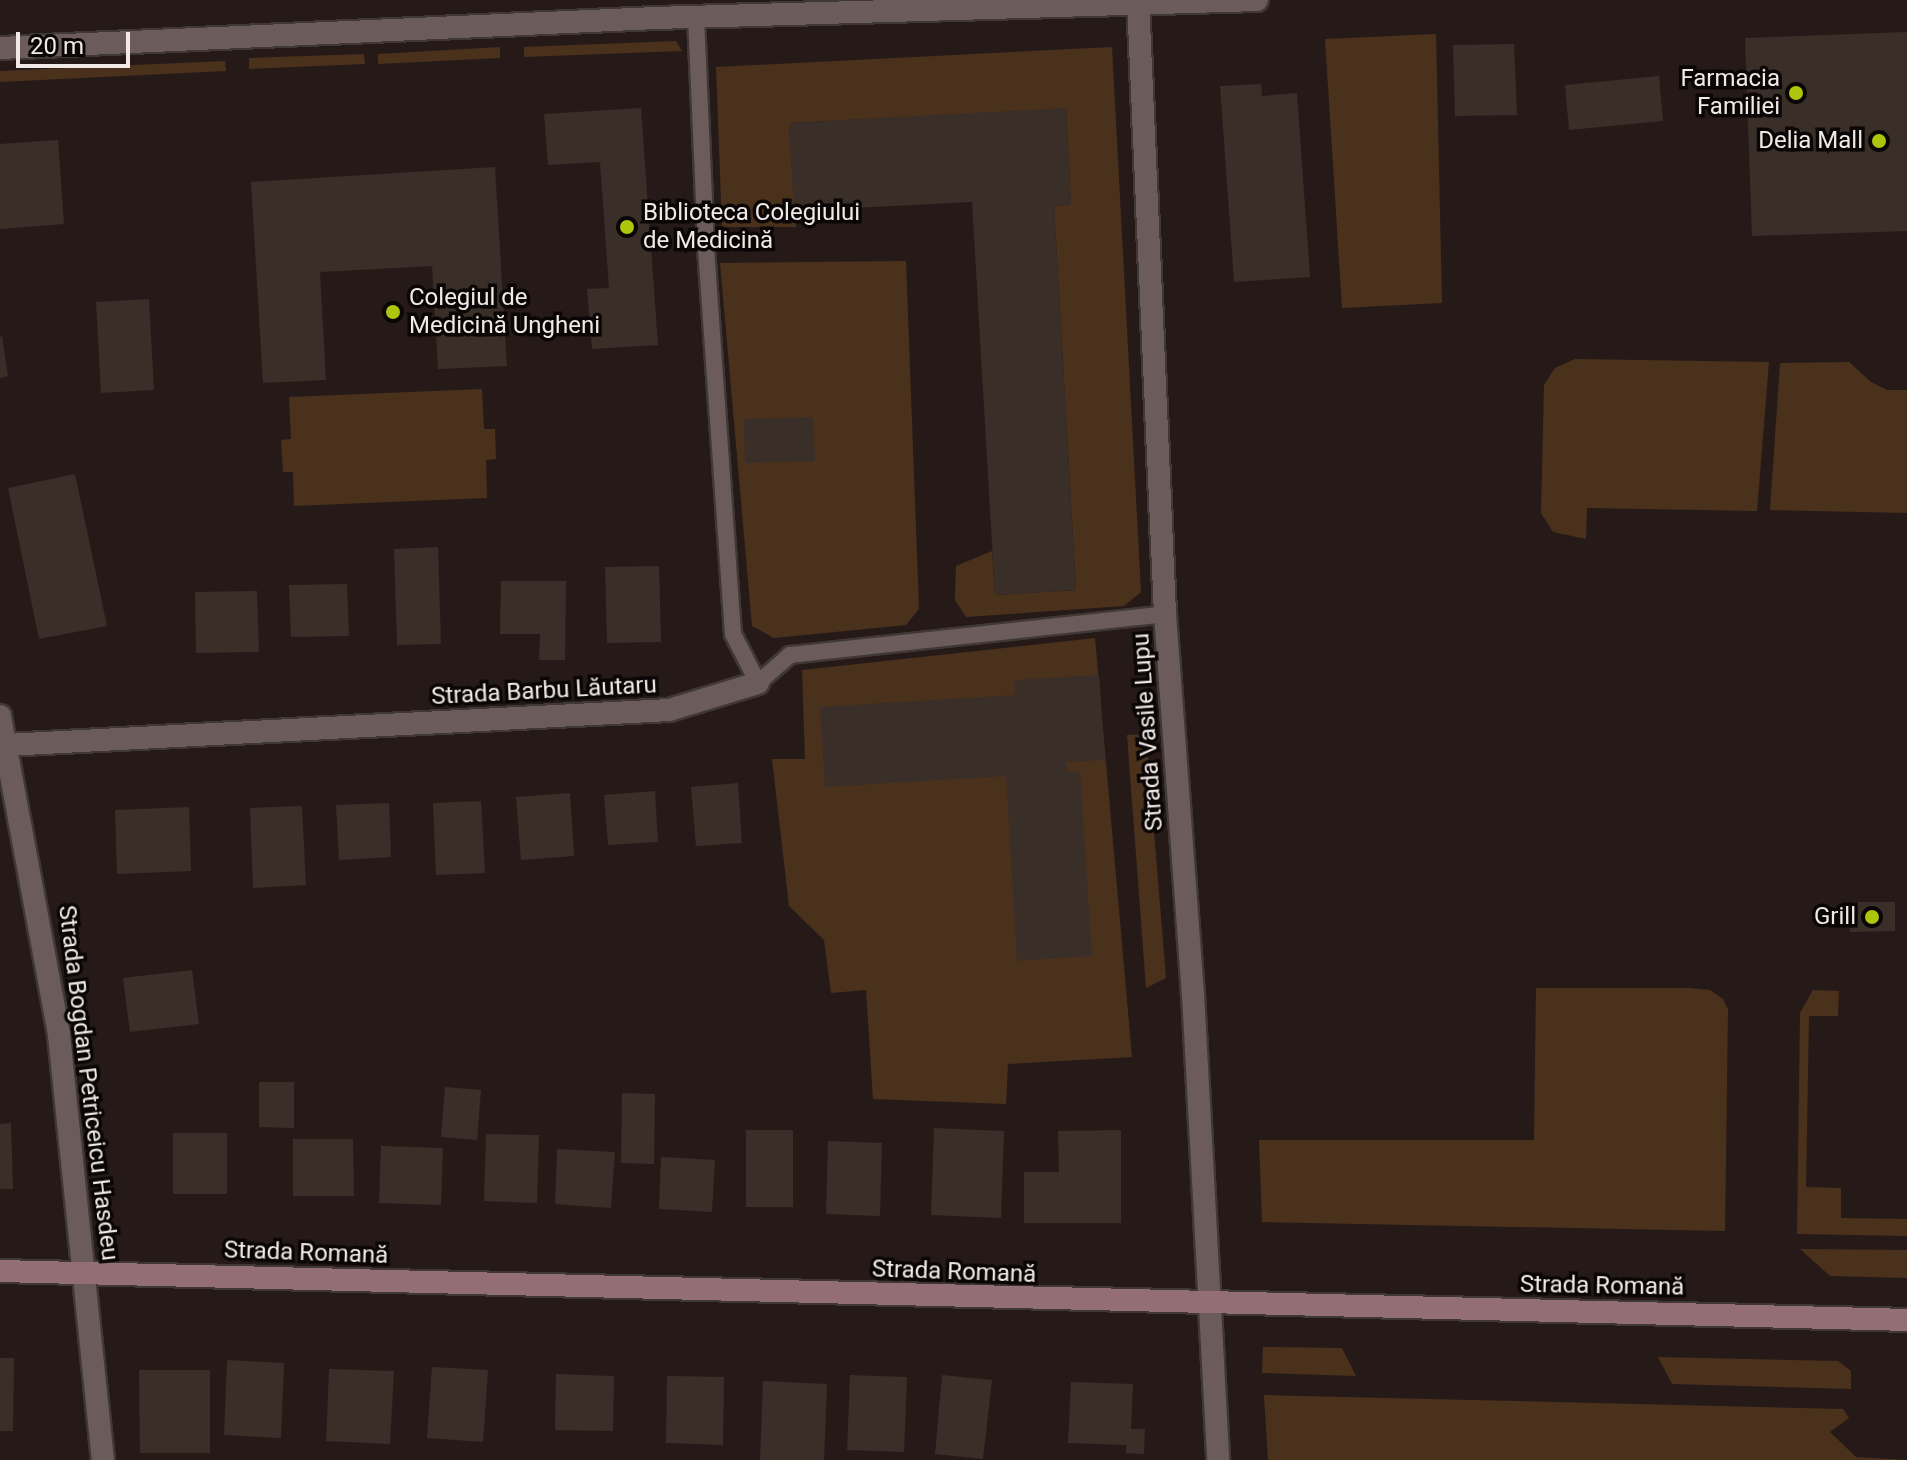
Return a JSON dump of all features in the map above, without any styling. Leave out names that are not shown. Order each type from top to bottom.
[{"type":"main road","name":"Strada Romană","points":[[0,1271],[1211,1306],[1907,1320]]},
{"type":"street","points":[[0,48],[696,17],[1257,0]]},
{"type":"street","name":"Strada Vasile Lupu","points":[[1138,2],[1165,614],[1211,1306],[1218,1460]]},
{"type":"street","name":"Strada Barbu Lăutaru","points":[[6,745],[669,710],[758,683]]},
{"type":"street","name":"Strada Bogdan Petriceicu Hasdeu","points":[[0,716],[59,1035],[103,1460]]},
{"type":"lane","points":[[696,17],[706,248],[733,634],[758,683]]},
{"type":"lane","name":"Strada Barbu Lăutaru","points":[[758,683],[790,655],[1165,614]]},
{"type":"shaded area","points":[[1436,34],[1442,303],[1342,308],[1325,39]]},
{"type":"shaded area","points":[[676,41],[682,51],[524,57],[524,47]]},
{"type":"shaded area","points":[[500,47],[500,58],[378,64],[378,54]]},
{"type":"shaded area","points":[[1112,47],[1141,592],[1124,606],[966,617],[955,600],[956,566],[992,551],[995,595],[1076,590],[1054,206],[1071,204],[1066,109],[789,123],[796,227],[722,227],[716,67]]},
{"type":"shaded area","points":[[364,54],[365,64],[249,69],[249,58]]},
{"type":"shaded area","points":[[225,61],[226,71],[0,82],[0,71]]},
{"type":"shaded area","points":[[906,261],[919,609],[906,625],[774,638],[752,626],[720,263]]},
{"type":"shaded area","points":[[1575,359],[1769,362],[1757,511],[1587,508],[1586,539],[1553,532],[1541,513],[1544,385],[1555,368]]},
{"type":"shaded area","points":[[1849,362],[1871,382],[1887,390],[1907,390],[1907,513],[1770,510],[1780,363]]},
{"type":"shaded area","points":[[482,389],[484,429],[495,429],[496,459],[486,460],[487,498],[294,506],[293,472],[283,472],[281,440],[291,439],[289,397]]},
{"type":"shaded area","points":[[1095,638],[1132,1057],[1008,1064],[1006,1104],[873,1099],[866,990],[831,993],[824,940],[789,906],[772,759],[805,759],[802,670]]},
{"type":"shaded area","points":[[1146,734],[1166,978],[1146,988],[1127,735]]},
{"type":"shaded area","points":[[1536,988],[1689,988],[1710,990],[1723,999],[1728,1009],[1725,1231],[1262,1222],[1259,1140],[1534,1140]]},
{"type":"shaded area","points":[[1813,990],[1839,991],[1838,1016],[1809,1016],[1806,1187],[1841,1188],[1841,1218],[1907,1219],[1907,1236],[1797,1234],[1800,1013]]},
{"type":"shaded area","points":[[1800,1249],[1907,1250],[1907,1278],[1830,1276]]},
{"type":"shaded area","points":[[1263,1347],[1342,1348],[1356,1376],[1262,1373]]},
{"type":"shaded area","points":[[1658,1357],[1838,1361],[1851,1371],[1851,1389],[1672,1384]]},
{"type":"shaded area","points":[[1264,1395],[1843,1409],[1849,1418],[1830,1432],[1856,1457],[1907,1460],[1268,1460]]},
{"type":"building","points":[[1907,32],[1907,231],[1752,236],[1745,38]]},
{"type":"building","points":[[1514,44],[1517,115],[1455,116],[1453,45]]},
{"type":"building","points":[[1659,76],[1663,121],[1569,130],[1565,85]]},
{"type":"building","points":[[1261,84],[1262,96],[1297,93],[1310,277],[1234,282],[1220,86]]},
{"type":"building","name":"Biblioteca Colegiului de Medicină","points":[[641,108],[658,345],[592,349],[587,289],[609,288],[600,162],[548,165],[544,114]]},
{"type":"building","points":[[1066,108],[1071,204],[1054,206],[1076,590],[995,595],[972,202],[794,211],[789,123]]},
{"type":"building","points":[[58,140],[64,224],[0,229],[0,144]]},
{"type":"building","points":[[495,167],[507,366],[438,369],[432,266],[320,272],[326,380],[263,383],[251,182]]},
{"type":"building","points":[[149,299],[154,390],[101,393],[96,302]]},
{"type":"building","points":[[0,337],[8,376],[0,378]]},
{"type":"building","points":[[813,417],[815,461],[745,463],[744,419]]},
{"type":"building","points":[[75,474],[107,626],[39,639],[8,488]]},
{"type":"building","points":[[438,547],[441,644],[397,645],[394,549]]},
{"type":"building","points":[[659,566],[661,642],[607,643],[605,567]]},
{"type":"building","points":[[501,581],[566,581],[565,660],[539,660],[540,634],[500,634]]},
{"type":"building","points":[[347,584],[349,636],[291,637],[289,585]]},
{"type":"building","points":[[257,591],[259,652],[196,653],[195,592]]},
{"type":"building","points":[[1099,675],[1105,760],[1066,762],[1068,772],[1080,771],[1092,956],[1017,961],[1006,776],[825,787],[820,707],[1015,695],[1014,680]]},
{"type":"building","points":[[738,783],[742,843],[696,846],[691,787]]},
{"type":"building","points":[[655,791],[658,842],[608,845],[604,795]]},
{"type":"building","points":[[570,793],[574,856],[521,860],[516,797]]},
{"type":"building","points":[[481,801],[485,873],[436,875],[433,803]]},
{"type":"building","points":[[389,803],[391,857],[339,860],[336,805]]},
{"type":"building","points":[[302,806],[306,885],[253,888],[250,808]]},
{"type":"building","points":[[189,807],[191,871],[117,874],[115,810]]},
{"type":"building","name":"Grill","points":[[1849,902],[1895,902],[1895,931],[1850,932]]},
{"type":"building","points":[[192,970],[199,1024],[130,1032],[123,978]]},
{"type":"building","points":[[259,1082],[294,1082],[294,1128],[259,1127]]},
{"type":"building","points":[[445,1087],[481,1090],[477,1140],[441,1137]]},
{"type":"building","points":[[622,1093],[655,1094],[654,1164],[621,1163]]},
{"type":"building","points":[[11,1123],[13,1189],[0,1189],[0,1124]]},
{"type":"building","points":[[934,1128],[1004,1131],[1001,1218],[931,1215]]},
{"type":"building","points":[[746,1130],[793,1130],[793,1207],[746,1207]]},
{"type":"building","points":[[1121,1130],[1121,1223],[1024,1223],[1024,1172],[1059,1172],[1058,1131]]},
{"type":"building","points":[[173,1133],[227,1133],[227,1194],[173,1194]]},
{"type":"building","points":[[486,1134],[539,1135],[537,1203],[484,1201]]},
{"type":"building","points":[[293,1139],[353,1139],[354,1196],[293,1196]]},
{"type":"building","points":[[828,1141],[882,1143],[880,1216],[826,1214]]},
{"type":"building","points":[[381,1146],[443,1148],[441,1205],[379,1203]]},
{"type":"building","points":[[557,1149],[615,1152],[611,1208],[555,1204]]},
{"type":"building","points":[[661,1157],[715,1160],[712,1212],[659,1209]]},
{"type":"building","points":[[0,1358],[14,1358],[13,1431],[0,1431]]},
{"type":"building","points":[[227,1360],[284,1363],[281,1438],[224,1435]]},
{"type":"building","points":[[432,1367],[488,1370],[483,1442],[427,1438]]},
{"type":"building","points":[[329,1369],[394,1371],[390,1444],[326,1441]]},
{"type":"building","points":[[139,1370],[210,1370],[210,1453],[140,1453]]},
{"type":"building","points":[[556,1374],[614,1376],[613,1431],[555,1430]]},
{"type":"building","points":[[850,1375],[907,1377],[904,1452],[847,1450]]},
{"type":"building","points":[[942,1375],[992,1380],[983,1459],[935,1454]]},
{"type":"building","points":[[667,1376],[724,1377],[723,1445],[666,1443]]},
{"type":"building","points":[[763,1381],[827,1384],[824,1460],[760,1460]]},
{"type":"building","points":[[1071,1382],[1133,1384],[1131,1429],[1145,1429],[1144,1454],[1126,1453],[1126,1445],[1068,1443]]},
{"type":"place","name":"Farmacia Familiei","points":[[1796,93]]},
{"type":"place","name":"Delia Mall","points":[[1879,141]]},
{"type":"place","name":"Biblioteca Colegiului de Medicină","points":[[627,227]]},
{"type":"place","name":"Colegiul de Medicină Ungheni","points":[[393,312]]},
{"type":"place","name":"Grill","points":[[1872,917]]}]
